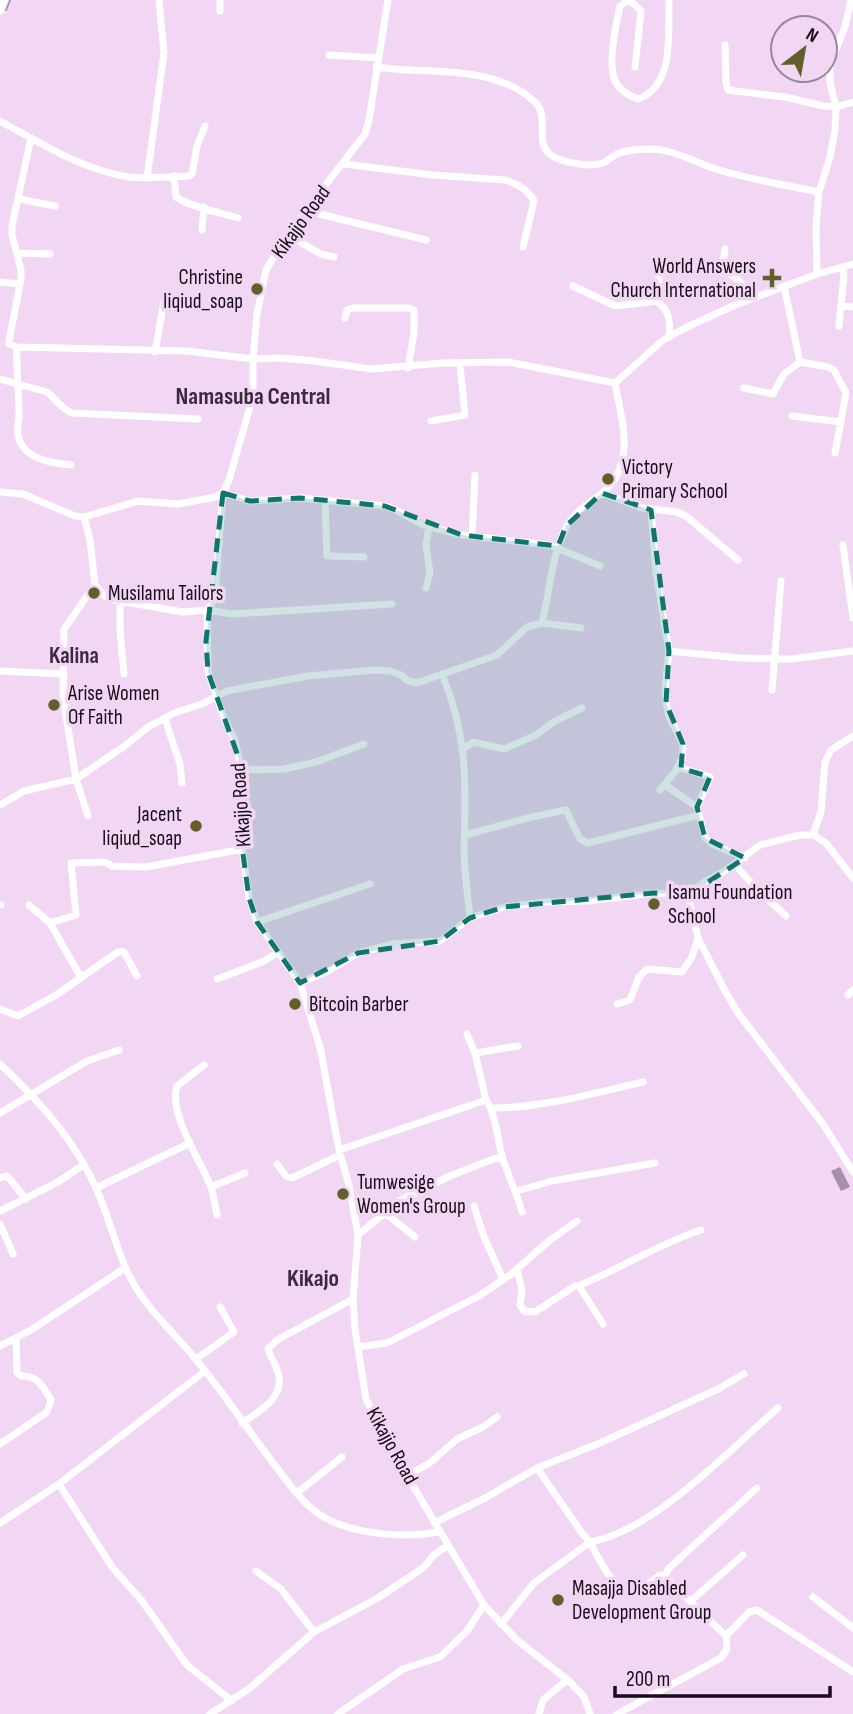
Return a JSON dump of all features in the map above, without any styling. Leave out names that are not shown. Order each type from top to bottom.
[{"type":"main road","points":[[0,10],[4,0]]},
{"type":"street","points":[[147,178],[164,53],[159,0]]},
{"type":"street","points":[[220,0],[220,11]]},
{"type":"street","name":"Kikajjo Road","points":[[388,0],[367,127],[358,146],[287,236],[264,277],[257,314],[253,391],[223,493],[214,602],[207,610],[207,665],[215,695],[235,740],[239,770],[239,825],[249,898],[257,922],[300,983],[320,1047],[358,1235],[353,1299],[366,1399],[447,1546],[484,1605],[501,1624],[584,1697],[590,1714]]},
{"type":"street","points":[[635,66],[641,11],[627,1],[621,6],[614,44],[613,77],[618,86],[638,99],[652,92],[662,79],[669,0]]},
{"type":"street","points":[[817,274],[818,192],[834,143],[836,107],[830,64],[845,27],[851,0]]},
{"type":"street","points":[[725,45],[728,90],[836,107],[853,102]]},
{"type":"street","points":[[329,55],[378,58]]},
{"type":"street","points":[[376,67],[414,72],[457,72],[509,86],[538,105],[544,148],[561,160],[596,164],[630,150],[664,150],[723,172],[818,192]]},
{"type":"street","points":[[0,121],[89,168],[147,178],[192,174],[197,146],[205,126]]},
{"type":"street","points":[[31,138],[12,236],[21,270],[10,331],[19,413],[18,435],[29,454],[53,463],[71,465]]},
{"type":"street","points":[[344,164],[513,183],[527,191],[534,201],[523,247]]},
{"type":"street","points":[[174,176],[176,197],[184,203],[238,218]]},
{"type":"street","points":[[19,199],[55,206]]},
{"type":"street","points":[[201,230],[204,207]]},
{"type":"street","points":[[307,211],[426,240]]},
{"type":"street","points":[[287,236],[321,254],[334,257]]},
{"type":"street","points":[[722,267],[725,249]]},
{"type":"street","points":[[17,253],[50,254]]},
{"type":"street","points":[[615,383],[669,337],[784,286],[853,264]]},
{"type":"street","points":[[684,267],[694,270],[711,266],[722,267],[754,298]]},
{"type":"street","points":[[839,327],[844,274],[842,267]]},
{"type":"street","points":[[659,278],[657,301],[667,311],[670,320],[669,337]]},
{"type":"street","points":[[0,282],[20,284]]},
{"type":"street","points":[[573,286],[615,306],[657,301]]},
{"type":"street","points":[[784,286],[800,362]]},
{"type":"street","points":[[155,352],[164,300]]},
{"type":"street","points":[[841,306],[853,307]]},
{"type":"street","points":[[345,318],[347,310],[353,308],[414,310],[414,333],[408,368]]},
{"type":"street","points":[[0,344],[155,352],[187,351],[253,359],[292,359],[371,369],[443,363],[460,365],[508,362],[615,383]]},
{"type":"street","points":[[744,388],[773,394],[784,374],[800,362],[834,370],[850,393],[835,453]]},
{"type":"street","points":[[431,421],[465,415],[460,365]]},
{"type":"street","points":[[0,379],[47,392],[59,406],[72,413],[198,419]]},
{"type":"street","points":[[542,623],[557,547],[566,526],[581,509],[602,493],[617,474],[625,451],[615,383]]},
{"type":"street","points":[[792,416],[841,422]]},
{"type":"street","points":[[472,536],[475,475]]},
{"type":"street","points":[[0,492],[23,494],[75,516],[84,517],[138,501],[178,504],[223,493],[250,501],[300,498],[386,506],[429,527],[472,536],[543,543],[600,566]]},
{"type":"street","points":[[602,493],[651,510],[677,512],[686,516],[738,560]]},
{"type":"street","points":[[325,500],[327,556],[364,557]]},
{"type":"street","points":[[651,510],[656,572],[668,651],[666,703],[669,717],[683,744],[678,767],[662,788],[698,811]]},
{"type":"street","points":[[84,517],[90,540],[95,585],[105,596],[120,601],[183,612],[207,610],[232,614],[393,604]]},
{"type":"street","points":[[426,588],[430,573],[426,545],[429,527]]},
{"type":"street","points":[[843,545],[853,618]]},
{"type":"street","points":[[772,690],[781,581]]},
{"type":"street","points":[[88,816],[76,779],[63,696],[64,629],[95,585]]},
{"type":"street","points":[[120,601],[124,674]]},
{"type":"street","points":[[0,805],[24,790],[76,779],[126,745],[138,733],[186,708],[202,704],[215,695],[308,676],[390,671],[417,683],[497,655],[527,627],[542,623],[581,628]]},
{"type":"street","points":[[668,651],[740,659],[776,659],[853,651]]},
{"type":"street","points":[[0,671],[64,674]]},
{"type":"street","points":[[442,674],[453,702],[464,748],[464,850],[470,918]]},
{"type":"street","points":[[464,748],[473,742],[504,749],[536,736],[555,721],[582,708]]},
{"type":"street","points":[[165,719],[180,764],[182,783]]},
{"type":"street","points":[[813,835],[821,812],[825,762],[831,750],[853,736]]},
{"type":"street","points":[[239,770],[284,769],[316,762],[364,744]]},
{"type":"street","points":[[678,767],[710,777],[698,811],[705,838],[714,845],[745,858]]},
{"type":"street","points":[[466,835],[566,810],[580,839],[588,843],[698,811]]},
{"type":"street","points":[[300,983],[328,971],[358,953],[393,944],[440,941],[470,918],[504,907],[654,893],[688,895],[704,882],[745,858],[760,845],[800,835],[813,835],[826,843],[853,878]]},
{"type":"street","points":[[50,923],[76,915],[71,863],[105,862],[112,866],[146,867],[243,849]]},
{"type":"street","points":[[735,864],[786,916]]},
{"type":"street","points":[[257,922],[370,884]]},
{"type":"street","points":[[688,895],[698,938],[738,1013],[816,1115],[853,1172]]},
{"type":"street","points":[[29,905],[50,923],[80,976]]},
{"type":"street","points":[[617,1004],[630,1000],[639,977],[647,970],[682,972],[692,957],[698,938]]},
{"type":"street","points":[[0,1009],[18,1016],[56,995],[80,976],[122,951],[137,975]]},
{"type":"street","points":[[217,979],[262,962],[277,953]]},
{"type":"street","points":[[467,1034],[475,1053],[486,1100],[491,1108],[503,1160],[517,1191],[522,1212]]},
{"type":"street","points":[[475,1053],[518,1046]]},
{"type":"street","points":[[0,1113],[87,1061],[119,1050]]},
{"type":"street","points":[[0,1064],[49,1113],[83,1165],[96,1188],[125,1268],[144,1300],[196,1359],[297,1493],[324,1517],[355,1528],[394,1534],[419,1535],[439,1532]]},
{"type":"street","points":[[204,1065],[183,1079],[175,1091],[190,1143],[211,1187],[217,1215]]},
{"type":"street","points":[[491,1108],[510,1108],[592,1094],[643,1082]]},
{"type":"street","points":[[277,1164],[286,1176],[292,1178],[340,1153],[486,1100]]},
{"type":"street","points":[[96,1188],[190,1143]]},
{"type":"street","points":[[358,1235],[389,1206],[450,1176],[496,1158],[503,1160]]},
{"type":"street","points":[[517,1191],[552,1181],[656,1163]]},
{"type":"street","points":[[0,1211],[58,1182],[83,1165]]},
{"type":"street","points":[[211,1187],[245,1173]]},
{"type":"street","points":[[0,1178],[7,1175],[26,1199]]},
{"type":"street","points":[[474,1206],[484,1237],[503,1279]]},
{"type":"street","points":[[384,1213],[415,1237]]},
{"type":"street","points":[[358,1347],[387,1343],[479,1296],[577,1222]]},
{"type":"street","points":[[0,1224],[13,1254]]},
{"type":"street","points":[[517,1269],[522,1290],[520,1306],[530,1313],[668,1241],[701,1230]]},
{"type":"street","points":[[0,1346],[125,1268]]},
{"type":"street","points":[[578,1286],[603,1324]]},
{"type":"street","points":[[242,1423],[276,1397],[280,1386],[279,1374],[268,1349],[270,1346],[353,1299]]},
{"type":"street","points":[[196,1359],[234,1332],[220,1307]]},
{"type":"street","points":[[0,1444],[47,1412],[51,1400],[36,1379],[21,1376],[17,1372],[16,1338]]},
{"type":"street","points":[[0,1523],[59,1484],[205,1371]]},
{"type":"street","points":[[434,1523],[537,1468],[600,1443],[718,1389],[744,1374]]},
{"type":"street","points":[[501,1624],[534,1583],[590,1542],[624,1531],[686,1490],[779,1408]]},
{"type":"street","points":[[407,1476],[431,1462],[457,1439],[497,1417]]},
{"type":"street","points":[[297,1493],[342,1457]]},
{"type":"street","points":[[537,1468],[590,1542],[603,1566],[622,1589],[630,1593],[641,1589],[660,1575],[692,1600],[726,1636],[727,1649],[721,1658],[617,1714]]},
{"type":"street","points":[[59,1484],[112,1567],[142,1601],[187,1665],[232,1701]]},
{"type":"street","points":[[664,1577],[669,1568],[757,1488]]},
{"type":"street","points":[[210,1714],[222,1711],[314,1632],[378,1598],[423,1568],[434,1555],[447,1546]]},
{"type":"street","points":[[692,1600],[743,1555]]},
{"type":"street","points":[[256,1571],[281,1588],[314,1632]]},
{"type":"street","points":[[813,1597],[853,1629]]},
{"type":"street","points":[[338,1714],[403,1669],[440,1657],[467,1631],[484,1605]]},
{"type":"street","points":[[726,1636],[749,1612],[757,1610],[853,1672]]},
{"type":"street","points":[[539,1714],[543,1700],[567,1680]]},
{"type":"highlighted area","points":[[223,493],[250,501],[300,498],[385,506],[462,535],[558,546],[566,526],[602,493],[651,510],[669,651],[666,703],[683,744],[681,768],[710,777],[697,807],[705,838],[745,858],[688,895],[654,893],[504,907],[470,918],[440,941],[358,953],[300,983],[257,922],[249,898],[239,825],[239,759],[208,672],[206,641]]},
{"type":"shaded area","points":[[840,1167],[850,1187],[841,1191],[831,1171]]},
{"type":"waterway","points":[[6,10],[10,0]]},
{"type":"place","name":"World Answers Church International","points":[[772,278]]},
{"type":"place","name":"Christine liqiud_soap","points":[[257,289]]},
{"type":"place","name":"Victory Primary School","points":[[608,479]]},
{"type":"place","name":"Musilamu Tailors","points":[[94,593]]},
{"type":"place","name":"Arise Women Of Faith","points":[[54,705]]},
{"type":"place","name":"Jacent liqiud_soap","points":[[196,826]]},
{"type":"place","name":"Isamu Foundation School","points":[[654,904]]},
{"type":"place","name":"Bitcoin Barber","points":[[295,1004]]},
{"type":"place","name":"Tumwesige Women's Group","points":[[343,1194]]},
{"type":"place","name":"Masajja Disabled Development Group","points":[[558,1600]]},
{"type":"district","name":"Namasuba Central","points":[[253,396]]},
{"type":"district","name":"Kalina","points":[[74,656]]},
{"type":"district","name":"Kikajo","points":[[313,1278]]}]
